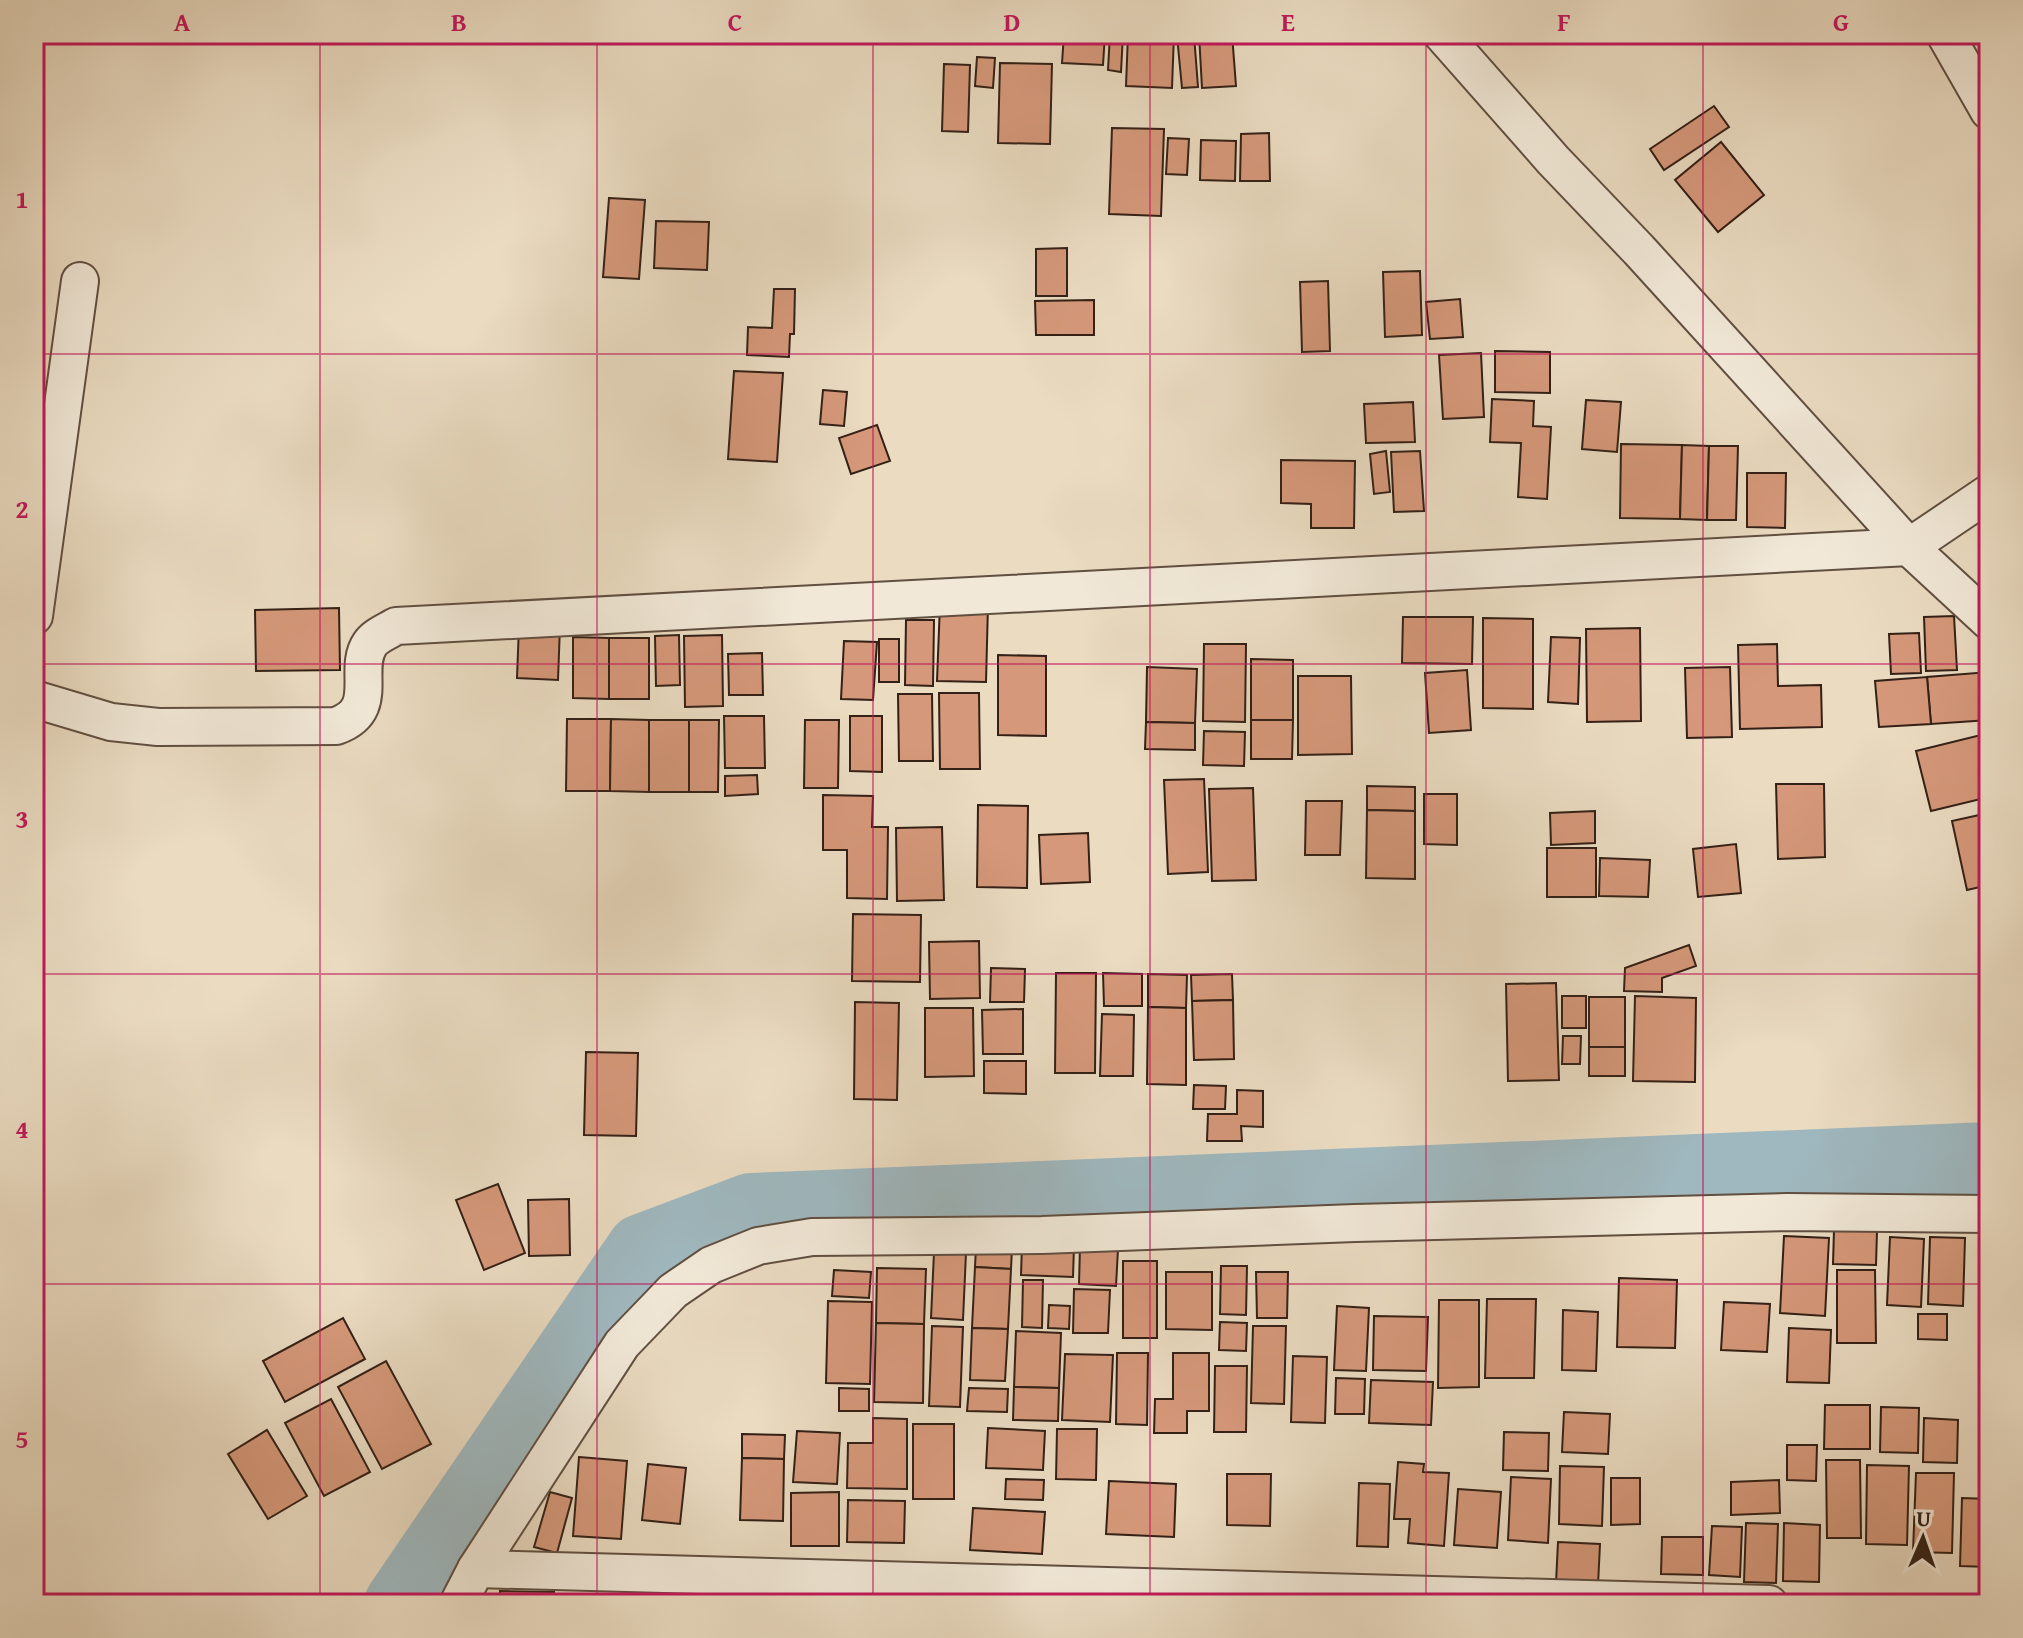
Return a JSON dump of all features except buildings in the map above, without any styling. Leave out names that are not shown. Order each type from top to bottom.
[{"type":"street","points":[[1442,34],[1553,160],[1909,547],[1989,621]]},
{"type":"street","points":[[1945,34],[1989,111]]},
{"type":"street","points":[[34,616],[80,281]]},
{"type":"street","points":[[45,703],[111,722],[158,727],[336,726],[350,721],[358,710],[365,688],[363,658],[371,641],[396,626],[1909,547],[1989,493]]},
{"type":"street","points":[[458,1604],[476,1569],[622,1344],[673,1291],[711,1265],[758,1246],[812,1237],[1042,1235],[1787,1212],[1989,1214]]},
{"type":"street","points":[[476,1569],[1769,1604]]},
{"type":"waterway","points":[[400,1604],[642,1250],[751,1209],[1989,1158]]}]
